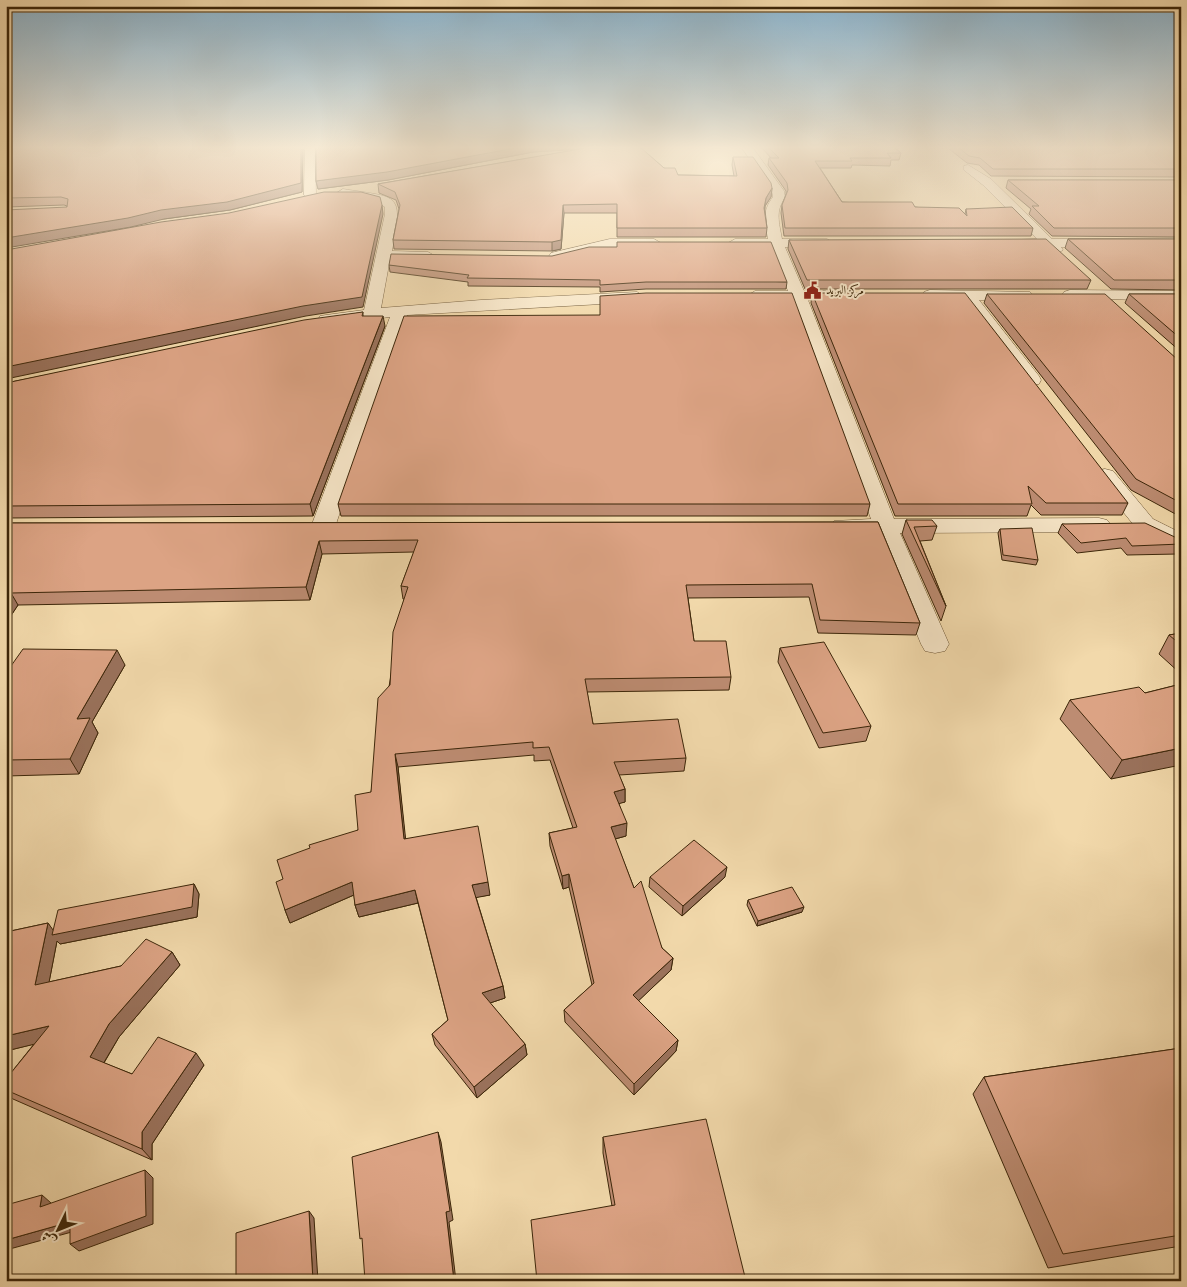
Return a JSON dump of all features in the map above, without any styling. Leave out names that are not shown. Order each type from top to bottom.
[{"type":"street","points":[[372,313],[392,214],[391,208]]},
{"type":"street","points":[[772,208],[771,216],[776,243],[885,526],[935,644]]},
{"type":"street","points":[[1013,208],[1070,263]]},
{"type":"street","points":[[1000,243],[1181,242]]},
{"type":"street","points":[[542,257],[552,257],[610,243],[669,243]]},
{"type":"street","points":[[718,243],[844,243]]},
{"type":"street","points":[[383,255],[442,256]]},
{"type":"street","points":[[1091,282],[1119,308]]},
{"type":"street","points":[[742,296],[868,295]]},
{"type":"street","points":[[918,295],[1036,295]]},
{"type":"street","points":[[967,295],[1044,396]]},
{"type":"street","points":[[306,323],[372,313],[656,296]]},
{"type":"street","points":[[1056,296],[1181,296]]},
{"type":"street","points":[[324,524],[400,311]]},
{"type":"street","points":[[1092,459],[1145,524],[1181,543]]},
{"type":"street","points":[[816,526],[1145,524]]},
{"type":"building","points":[[45,208],[177,208],[6,238],[6,210]]},
{"type":"building","points":[[251,208],[381,208],[362,297],[303,306],[6,367],[6,250],[161,222]]},
{"type":"building","points":[[399,208],[563,208],[561,240],[552,242],[393,240]]},
{"type":"building","points":[[617,208],[764,208],[767,228],[617,228]]},
{"type":"building","points":[[782,208],[959,208],[967,216],[966,209],[1013,208],[1033,228],[785,228]]},
{"type":"building","points":[[1034,208],[1181,208],[1181,228],[1054,228]]},
{"type":"building","points":[[1046,239],[1091,280],[807,280],[789,240]]},
{"type":"building","points":[[1068,239],[1181,239],[1181,280],[1114,280]]},
{"type":"building","points":[[617,242],[771,242],[787,282],[646,282],[600,285],[600,280],[467,278],[469,275],[389,265],[391,254],[552,256],[589,247],[617,247]]},
{"type":"building","points":[[646,293],[792,293],[870,504],[338,504],[404,316],[600,315],[600,296]]},
{"type":"building","points":[[812,293],[965,293],[1128,503],[1046,503],[1028,486],[1032,504],[898,504]]},
{"type":"building","points":[[987,294],[1105,294],[1181,361],[1181,503],[1136,479]]},
{"type":"building","points":[[1129,294],[1181,294],[1181,339]]},
{"type":"building","points":[[363,312],[362,316],[383,316],[310,504],[6,506],[6,383],[304,320]]},
{"type":"building","points":[[906,520],[932,520],[937,526],[914,527],[946,606]]},
{"type":"building","points":[[878,522],[920,623],[820,620],[812,584],[686,585],[694,641],[726,641],[731,677],[585,679],[593,724],[678,719],[686,758],[614,762],[625,789],[614,792],[627,823],[611,827],[634,888],[641,881],[662,948],[673,958],[633,995],[678,1040],[634,1084],[564,1010],[594,983],[569,874],[562,876],[549,833],[577,827],[549,747],[533,748],[533,742],[395,754],[404,839],[478,826],[488,882],[472,885],[503,986],[482,993],[525,1044],[474,1087],[432,1034],[448,1020],[415,890],[355,905],[352,882],[285,910],[276,882],[283,879],[277,860],[310,848],[309,845],[358,830],[355,795],[371,792],[378,698],[390,685],[393,632],[408,587],[401,586],[418,540],[319,541],[306,587],[11,593],[6,599],[6,523]]},
{"type":"building","points":[[1145,523],[1179,539],[1181,544],[1132,546],[1126,538],[1081,543],[1062,524]]},
{"type":"building","points":[[1032,528],[1038,560],[1003,555],[1000,529]]},
{"type":"building","points":[[1181,633],[1181,645],[1169,635]]},
{"type":"building","points":[[824,642],[871,726],[823,733],[780,648]]},
{"type":"building","points":[[23,649],[117,650],[77,719],[90,718],[70,759],[6,760],[6,673]]},
{"type":"building","points":[[1181,684],[1181,748],[1122,760],[1070,700],[1139,687],[1145,693]]},
{"type":"building","points":[[694,840],[727,867],[683,906],[650,877]]},
{"type":"building","points":[[194,884],[192,907],[52,935],[58,910]]},
{"type":"building","points":[[792,887],[804,907],[758,921],[748,900]]},
{"type":"building","points":[[48,923],[35,985],[121,966],[146,939],[172,952],[109,1024],[90,1057],[132,1074],[158,1037],[196,1053],[142,1132],[142,1149],[6,1090],[6,1079],[49,1026],[6,1036],[6,932]]},
{"type":"building","points":[[1181,1048],[1181,1235],[1063,1254],[984,1077]]},
{"type":"building","points":[[706,1119],[746,1281],[537,1281],[531,1220],[615,1205],[603,1137]]},
{"type":"building","points":[[438,1132],[450,1211],[446,1212],[454,1281],[365,1281],[352,1157]]},
{"type":"building","points":[[145,1170],[146,1216],[70,1244],[70,1222],[6,1240],[6,1205],[42,1195],[40,1207]]},
{"type":"building","points":[[309,1211],[313,1281],[236,1281],[236,1233]]},
{"type":"place","name":"مركز البريد","points":[[812,290]]}]
